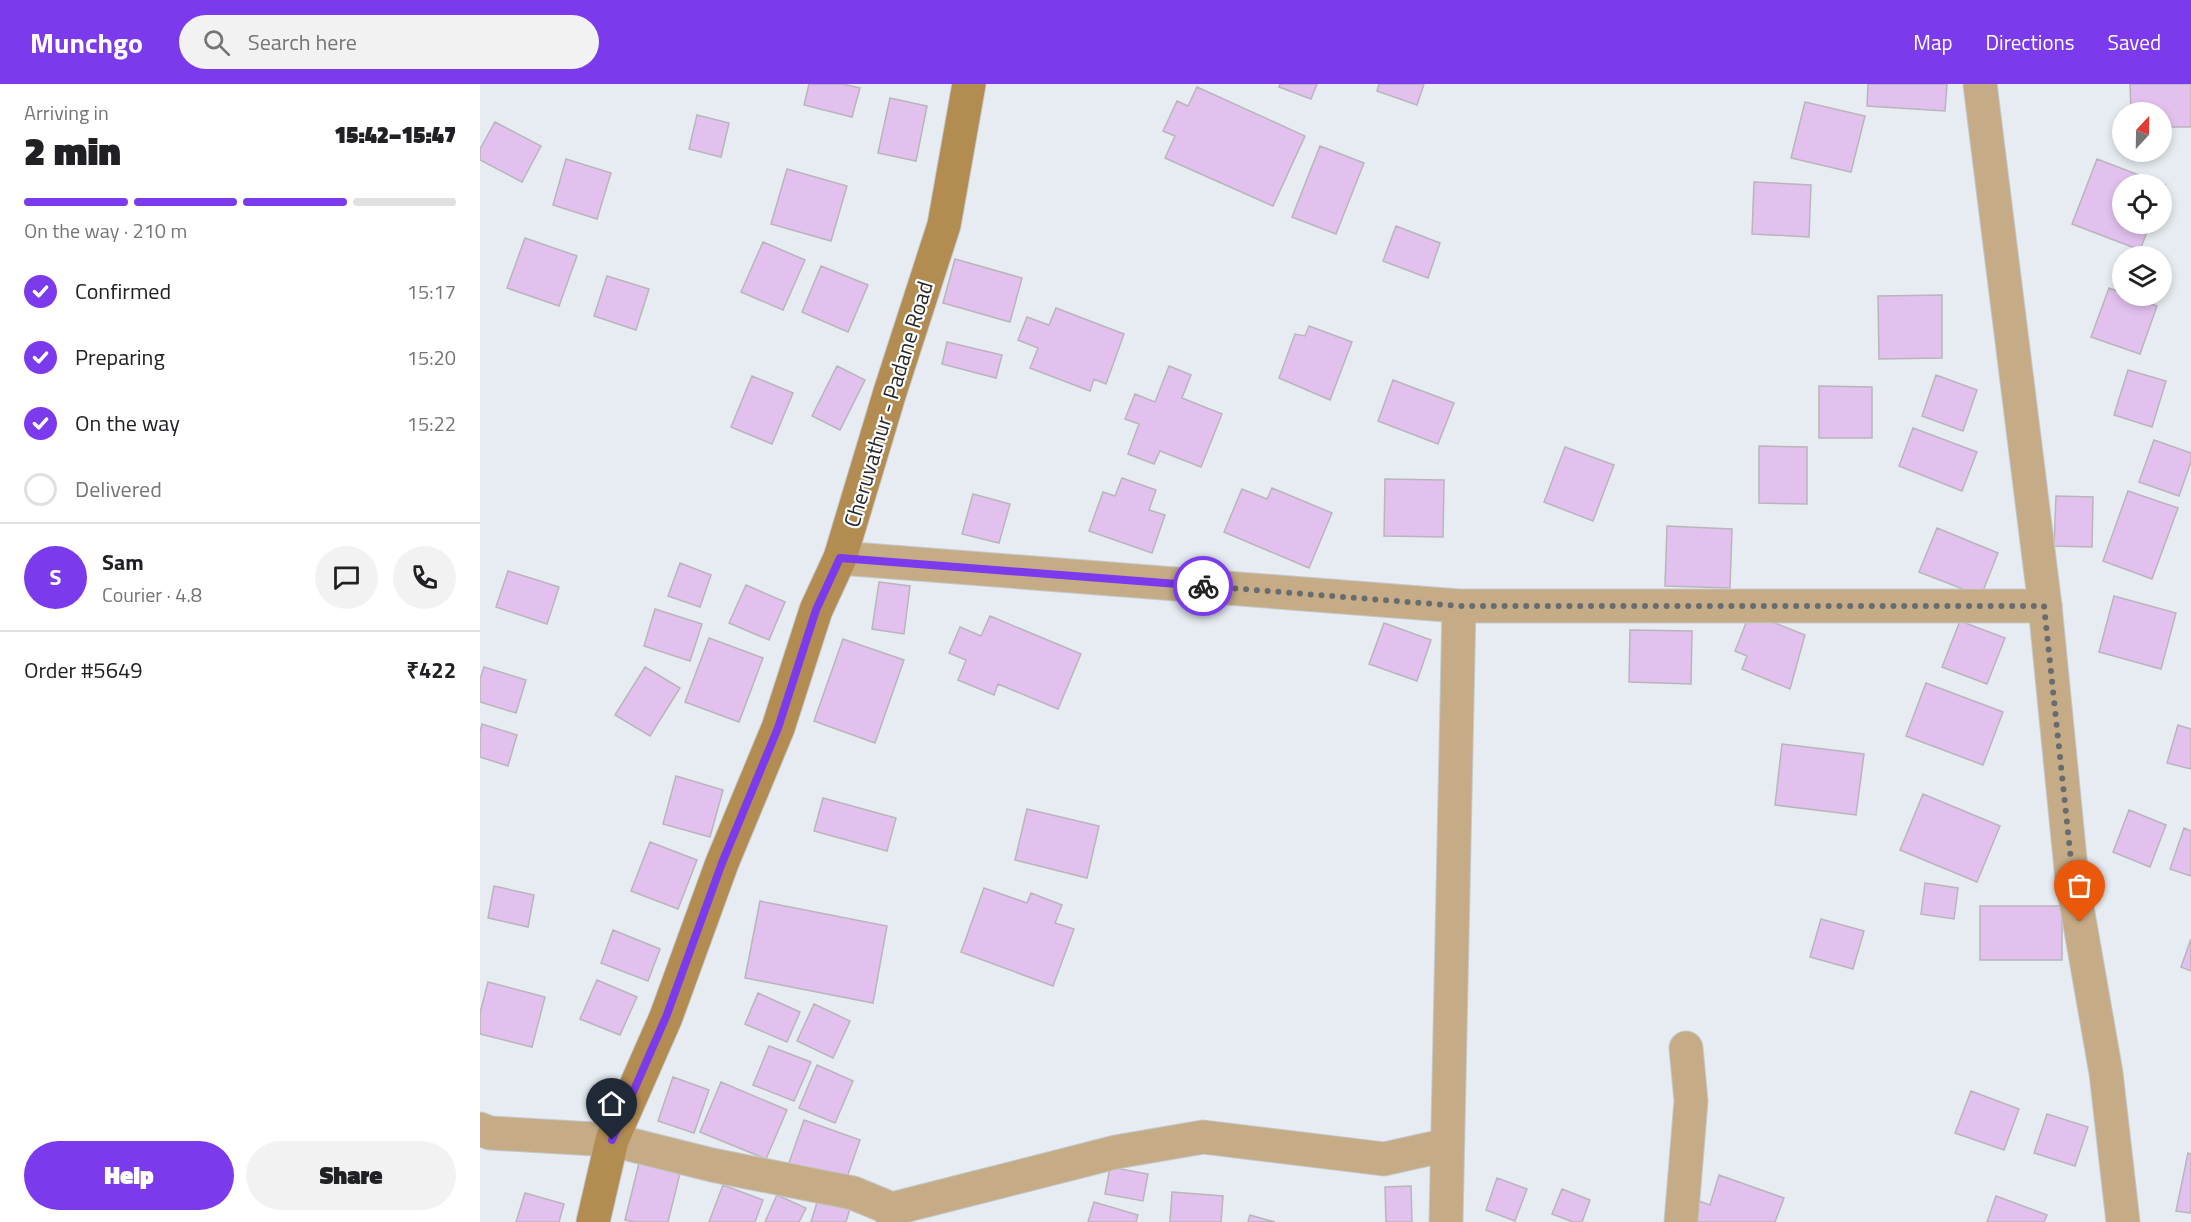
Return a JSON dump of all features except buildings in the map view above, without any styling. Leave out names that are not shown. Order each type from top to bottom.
[{"type":"main road","name":"Cheruvathur - Padane Road","points":[[593,1222],[612,1140],[666,1017],[722,863],[778,728],[816,610],[840,558],[944,225],[969,84]]},
{"type":"street","points":[[1980,84],[2044,606],[2073,879],[2106,1073],[2123,1222]]},
{"type":"street","points":[[840,558],[1460,606],[2044,606]]},
{"type":"street","points":[[1446,1222],[1460,606]]},
{"type":"street","points":[[1681,1222],[1691,1101],[1686,1048]]},
{"type":"street","points":[[480,1129],[490,1132],[612,1140],[712,1165],[854,1192],[892,1216],[1116,1152],[1203,1137],[1384,1159],[1447,1145]]},
{"type":"way so far","points":[[1203,586],[1460,606],[2044,606],[2073,879],[2080,922]]},
{"type":"route","points":[[612,1140],[666,1017],[722,863],[778,728],[816,610],[840,558],[1203,586]]}]
